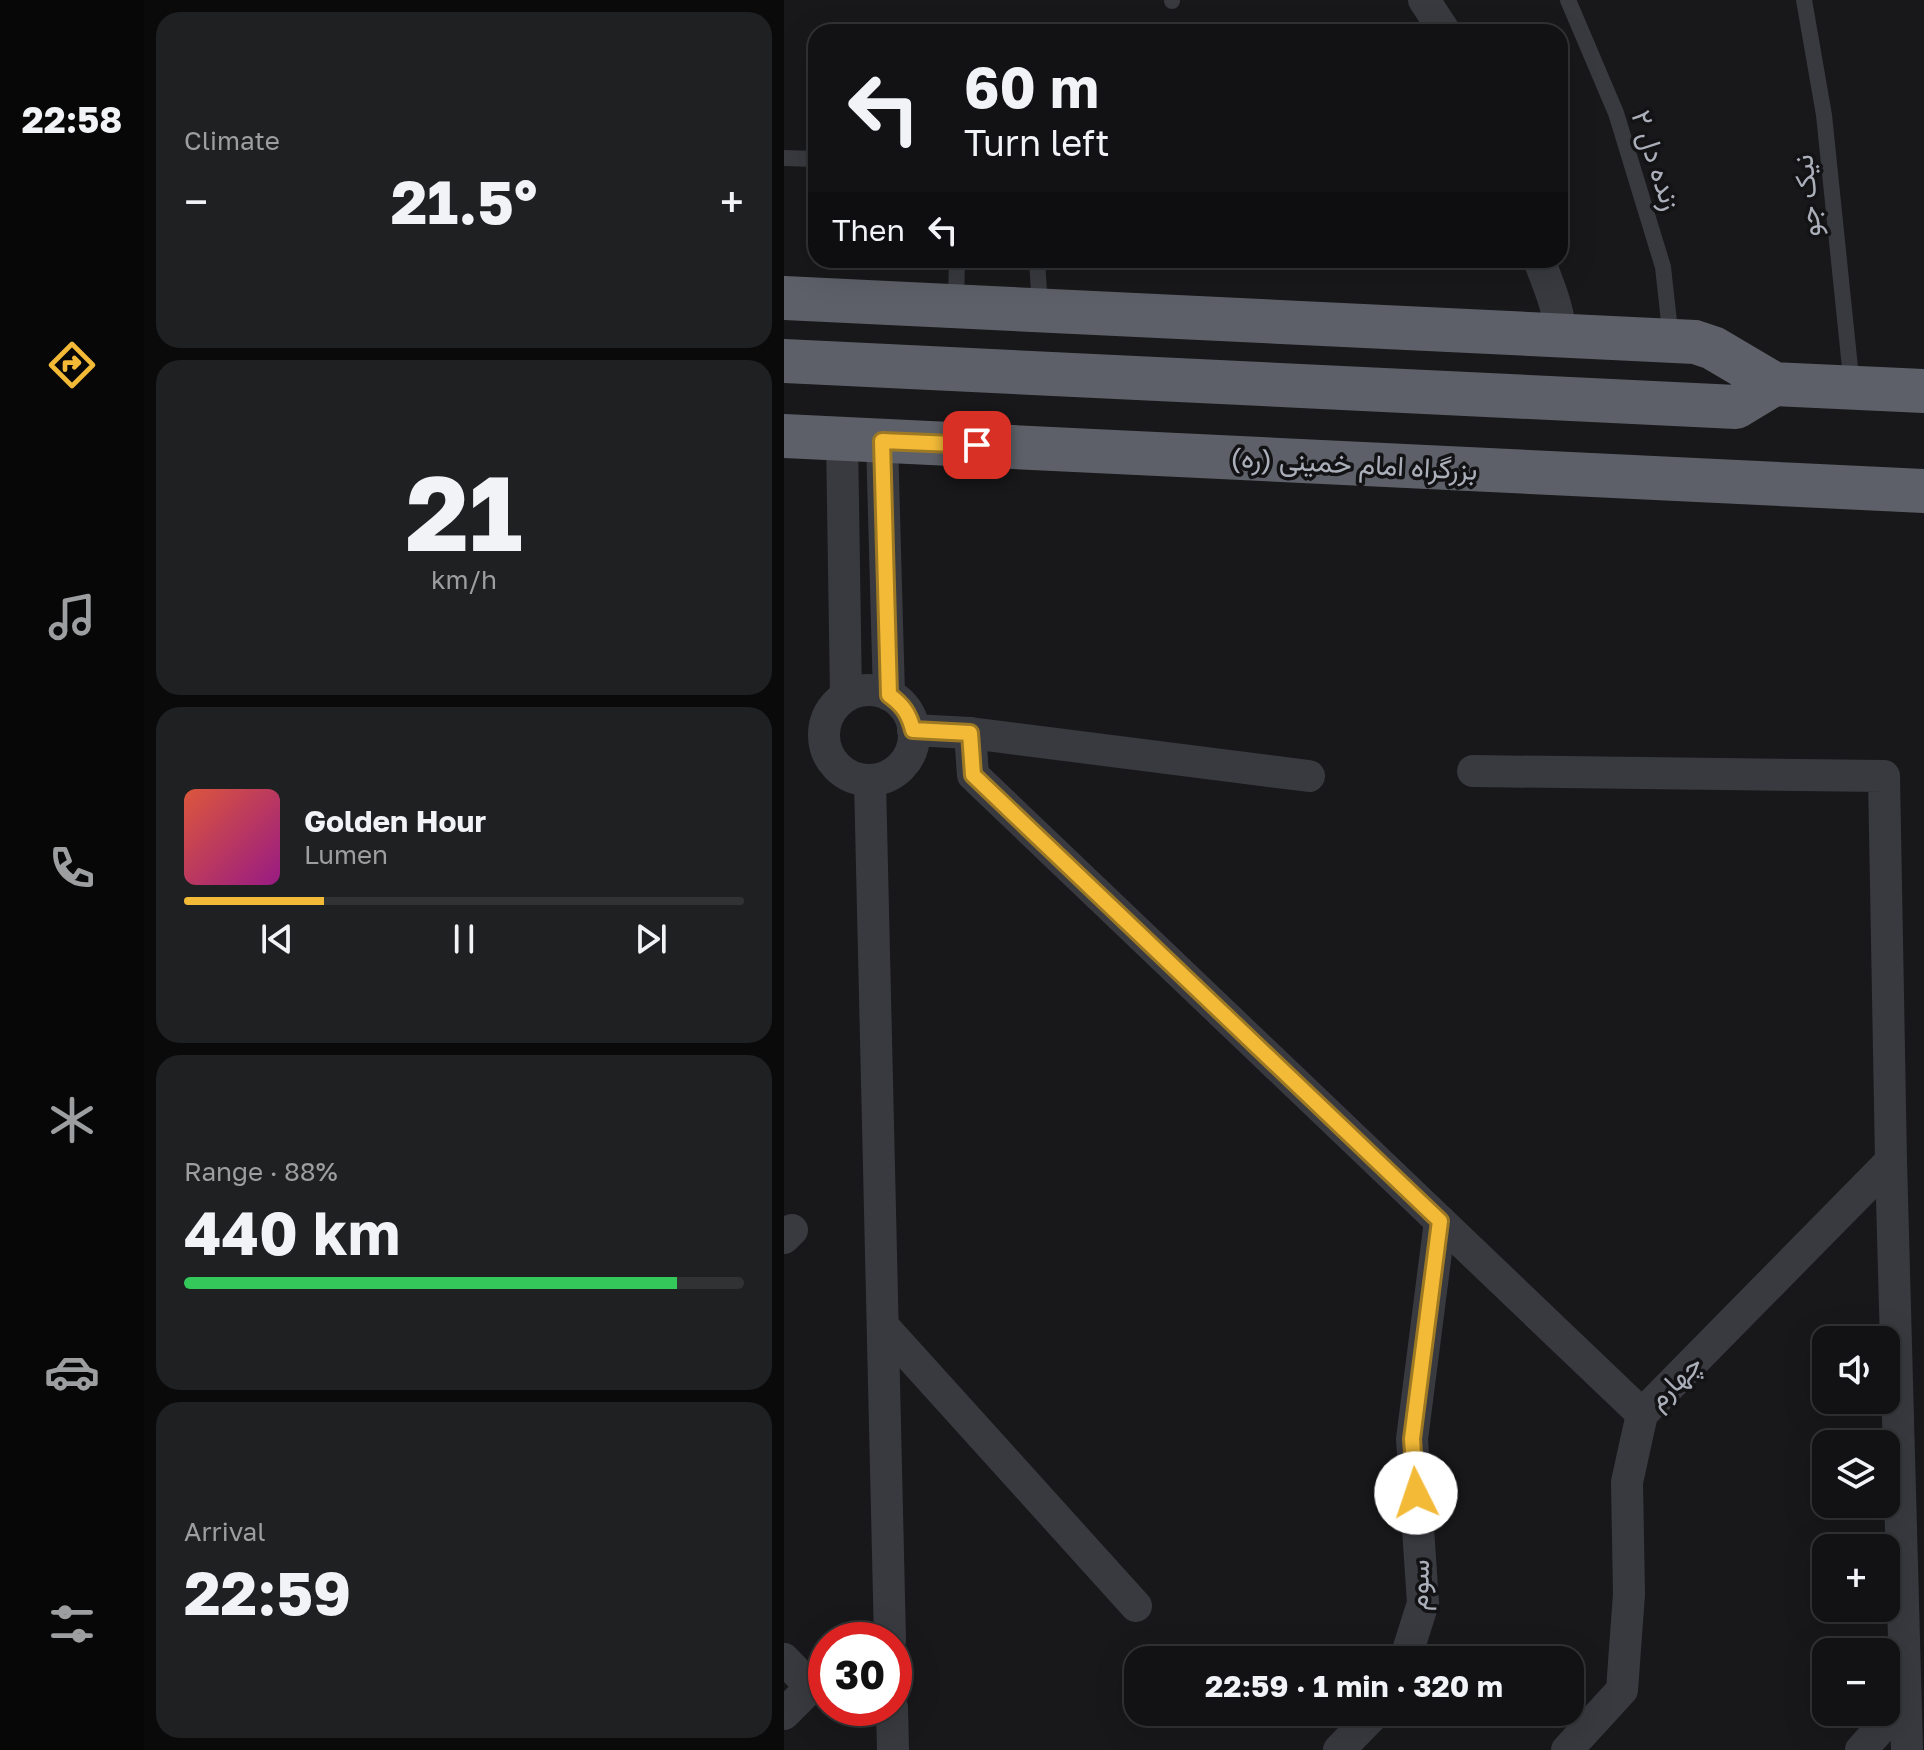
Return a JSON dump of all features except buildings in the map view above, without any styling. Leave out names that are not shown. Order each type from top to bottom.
[{"type":"highway","points":[[784,298],[1695,342],[1713,348],[1774,384],[1924,391]]},
{"type":"highway","points":[[784,361],[1699,406],[1740,406],[1774,384]]},
{"type":"highway","name":"بزرگراه امام خمینی (ره)","points":[[784,436],[1924,491]]},
{"type":"street","points":[[1424,0],[1440,24]]},
{"type":"street","points":[[1542,268],[1555,306],[1560,336]]},
{"type":"street","points":[[862,440],[889,695]]},
{"type":"street","points":[[846,696],[862,440]]},
{"type":"street","points":[[860,691],[889,695],[910,716],[913,745],[907,759],[884,778],[870,781],[855,779],[841,772],[825,748],[823,733],[827,718],[846,696],[860,691]]},
{"type":"street","points":[[913,730],[970,733],[1309,776]]},
{"type":"street","points":[[970,733],[973,775],[1642,1414]]},
{"type":"street","points":[[1473,771],[1884,776],[1907,1750]]},
{"type":"street","points":[[870,781],[890,1622]]},
{"type":"street","name":"چهارم","points":[[1567,1750],[1622,1690],[1629,1594],[1627,1482],[1642,1414],[1891,1161]]},
{"type":"street","name":"سوم","points":[[1409,1646],[1423,1603],[1412,1439],[1440,1221]]},
{"type":"street","points":[[883,1326],[1136,1606]]},
{"type":"street","points":[[784,1659],[811,1687],[784,1714]]},
{"type":"street","points":[[1861,1750],[1905,1701]]},
{"type":"street","points":[[892,1726],[893,1750]]},
{"type":"street","points":[[1339,1750],[1362,1726]]},
{"type":"lane","name":"زنده دل ۲","points":[[1568,0],[1616,113],[1659,253],[1671,342]]},
{"type":"lane","name":"نیک جو","points":[[1804,0],[1824,115],[1852,388]]},
{"type":"lane","points":[[784,158],[808,159]]},
{"type":"lane","points":[[953,306],[957,268]]},
{"type":"lane","points":[[1038,268],[1041,311]]},
{"type":"route","points":[[977,445],[882,441],[889,695],[910,716],[913,730],[970,733],[973,775],[1440,1221],[1412,1439],[1416,1493]]}]
